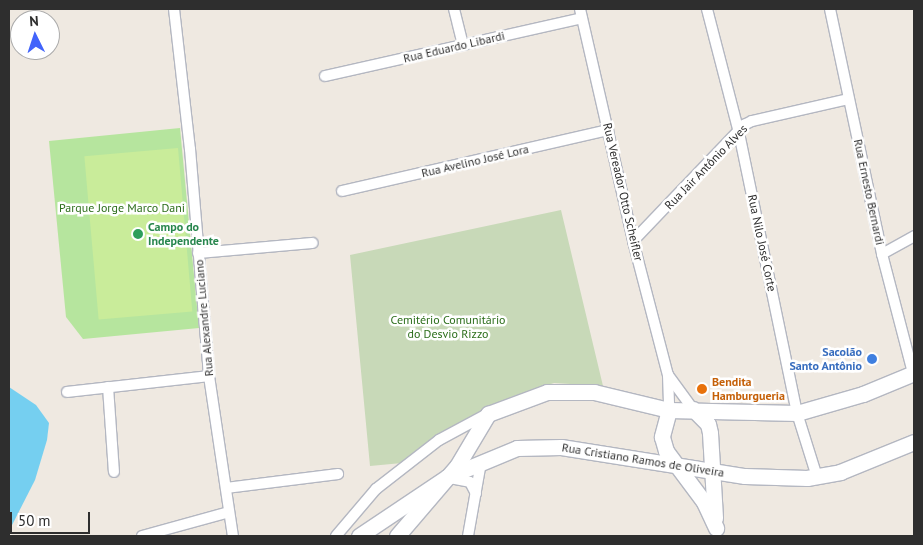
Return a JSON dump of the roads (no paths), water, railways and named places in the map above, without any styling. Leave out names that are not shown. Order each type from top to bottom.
[{"type":"street","name":"Rua Alexandre Luciano","points":[[174,9],[209,376],[233,536]]},
{"type":"street","points":[[454,9],[463,45]]},
{"type":"street","name":"Rua Nilo José Corte","points":[[707,9],[739,133],[797,413],[817,477]]},
{"type":"street","name":"Rua Ernesto Bernardi","points":[[830,9],[882,254],[914,373]]},
{"type":"street","name":"Rua Eduardo Libardi","points":[[325,76],[463,45],[581,13]]},
{"type":"street","name":"Rua Vereador Otto Scheifler","points":[[581,13],[633,241],[668,375],[668,410],[662,437],[666,451],[704,502],[717,532]]},
{"type":"street","name":"Rua Jair Antônio Alves","points":[[633,241],[752,121],[849,99]]},
{"type":"street","name":"Rua Avelino José Lora","points":[[342,191],[608,130]]},
{"type":"street","points":[[882,254],[914,236]]},
{"type":"street","points":[[198,253],[313,243]]},
{"type":"street","points":[[336,536],[376,489],[439,440],[484,418],[547,392],[564,390],[594,392],[668,410],[693,409],[797,413],[863,394],[914,373]]},
{"type":"street","name":"Rua Vereador Otto Scheifler","points":[[668,375],[693,409],[708,424],[717,532]]},
{"type":"street","points":[[67,392],[209,376]]},
{"type":"street","points":[[108,387],[114,472]]},
{"type":"street","points":[[468,536],[476,494],[477,464],[484,418]]},
{"type":"street","points":[[397,536],[457,466],[484,418]]},
{"type":"street","name":"Rua Cristiano Ramos de Oliveira","points":[[359,536],[447,477],[517,448],[560,447],[745,476],[817,477],[860,465],[914,442]]},
{"type":"street","points":[[226,488],[338,474]]},
{"type":"street","points":[[447,477],[464,478],[476,494]]},
{"type":"street","points":[[142,536],[229,512]]},
{"type":"water","points":[[9,387],[36,405],[49,423],[47,440],[35,480],[9,531]]},
{"type":"place","name":"Campo do Independente","points":[[138,234]]},
{"type":"place","name":"Sacolão Santo Antônio","points":[[872,359]]},
{"type":"place","name":"Bendita Hamburgueria","points":[[702,389]]},
{"type":"park label","name":"Parque Jorge Marco Dani","points":[[122,208]]},
{"type":"park label","name":"Cemitério Comunitário do Desvio Rizzo","points":[[448,327]]}]
